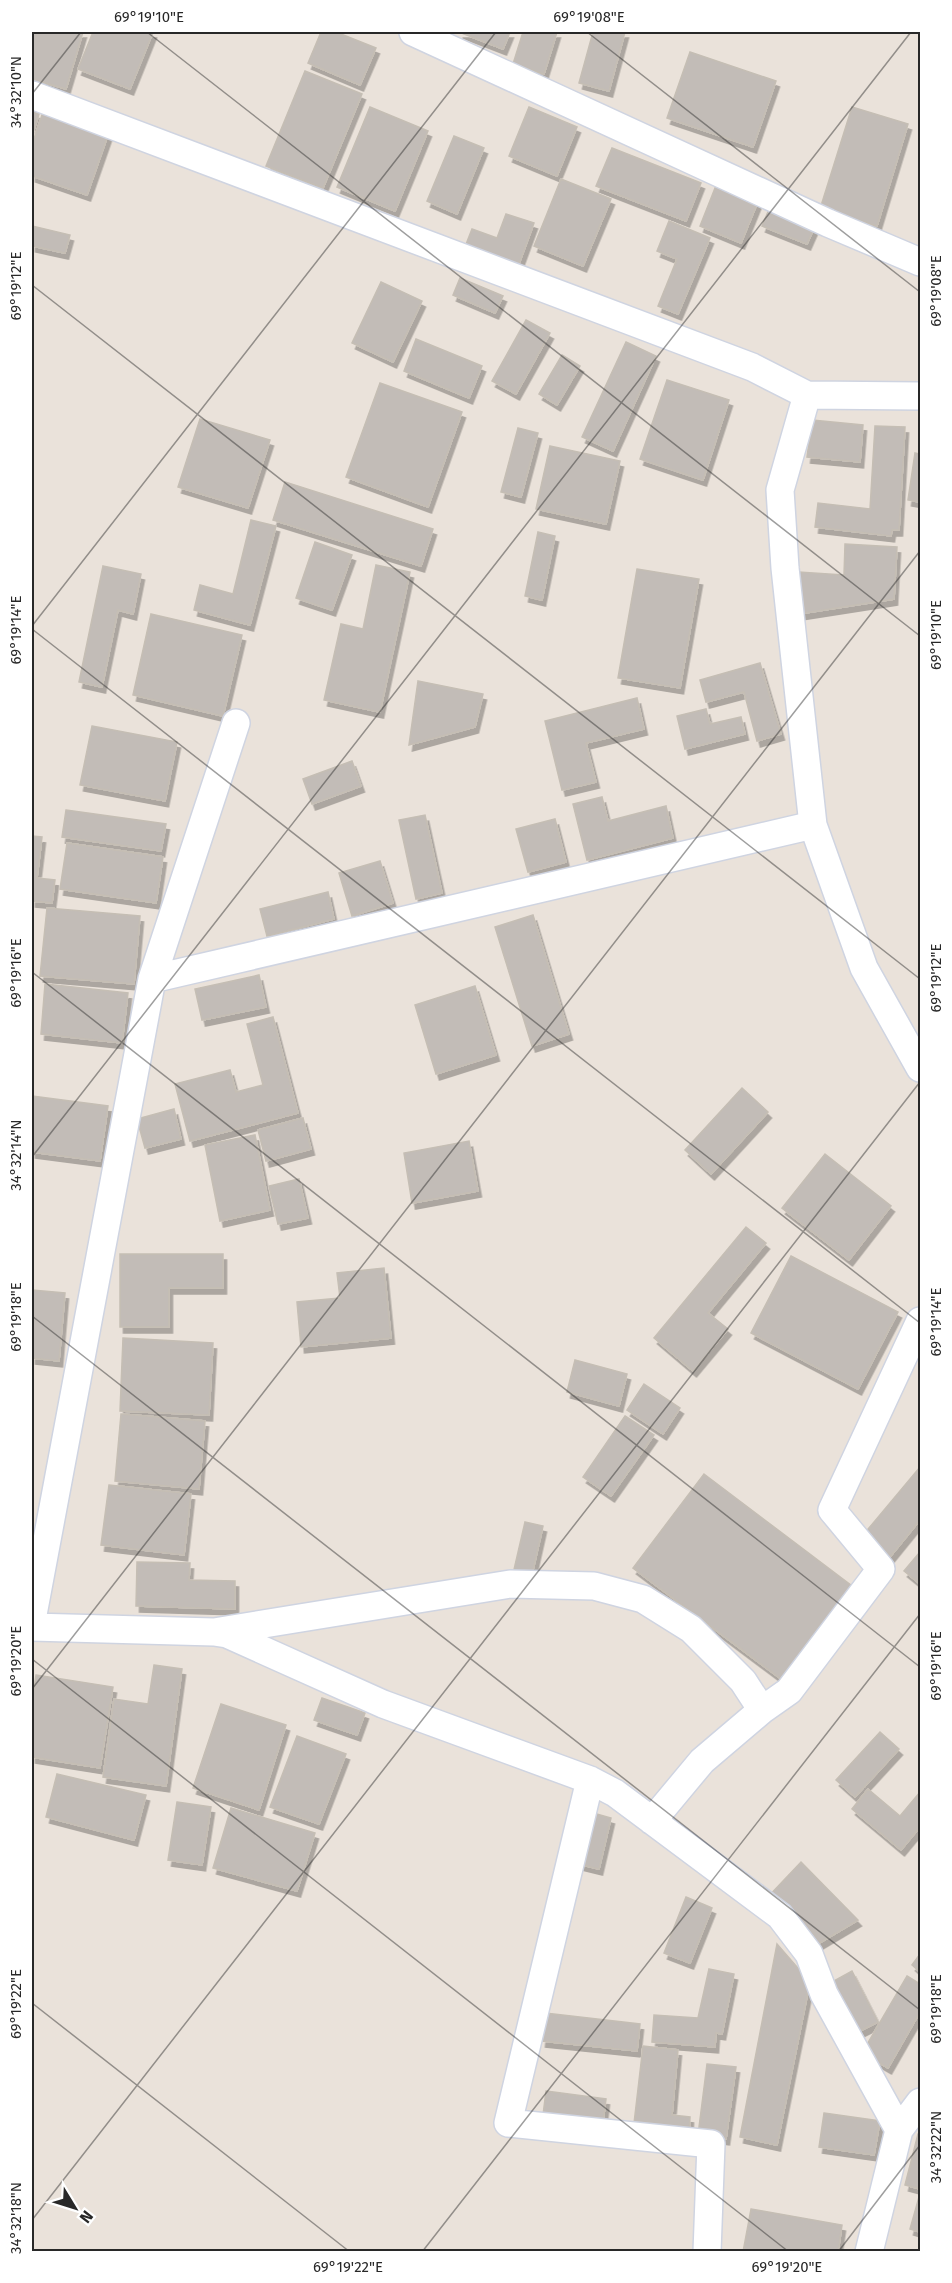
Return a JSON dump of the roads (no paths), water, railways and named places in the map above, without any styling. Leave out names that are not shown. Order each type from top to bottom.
[{"type":"street","points":[[413,32],[828,223],[921,262]]},
{"type":"street","points":[[32,96],[752,368],[807,395],[921,396]]},
{"type":"street","points":[[807,395],[780,490],[785,568],[813,825],[864,968],[921,1068]]},
{"type":"street","points":[[32,1620],[152,979],[236,723]]},
{"type":"street","points":[[152,979],[813,825]]},
{"type":"street","points":[[652,1821],[702,1761],[762,1710],[789,1691],[880,1569],[832,1510],[921,1321]]},
{"type":"street","points":[[214,1632],[510,1584],[594,1586],[643,1599],[691,1629],[743,1681],[762,1710]]},
{"type":"street","points":[[32,1627],[227,1634],[383,1704],[590,1780],[615,1793],[780,1916],[809,1954],[824,1994],[899,2130]]},
{"type":"street","points":[[590,1780],[508,2123],[711,2144],[707,2252]]},
{"type":"street","points":[[869,2252],[899,2130],[921,2102]]}]
